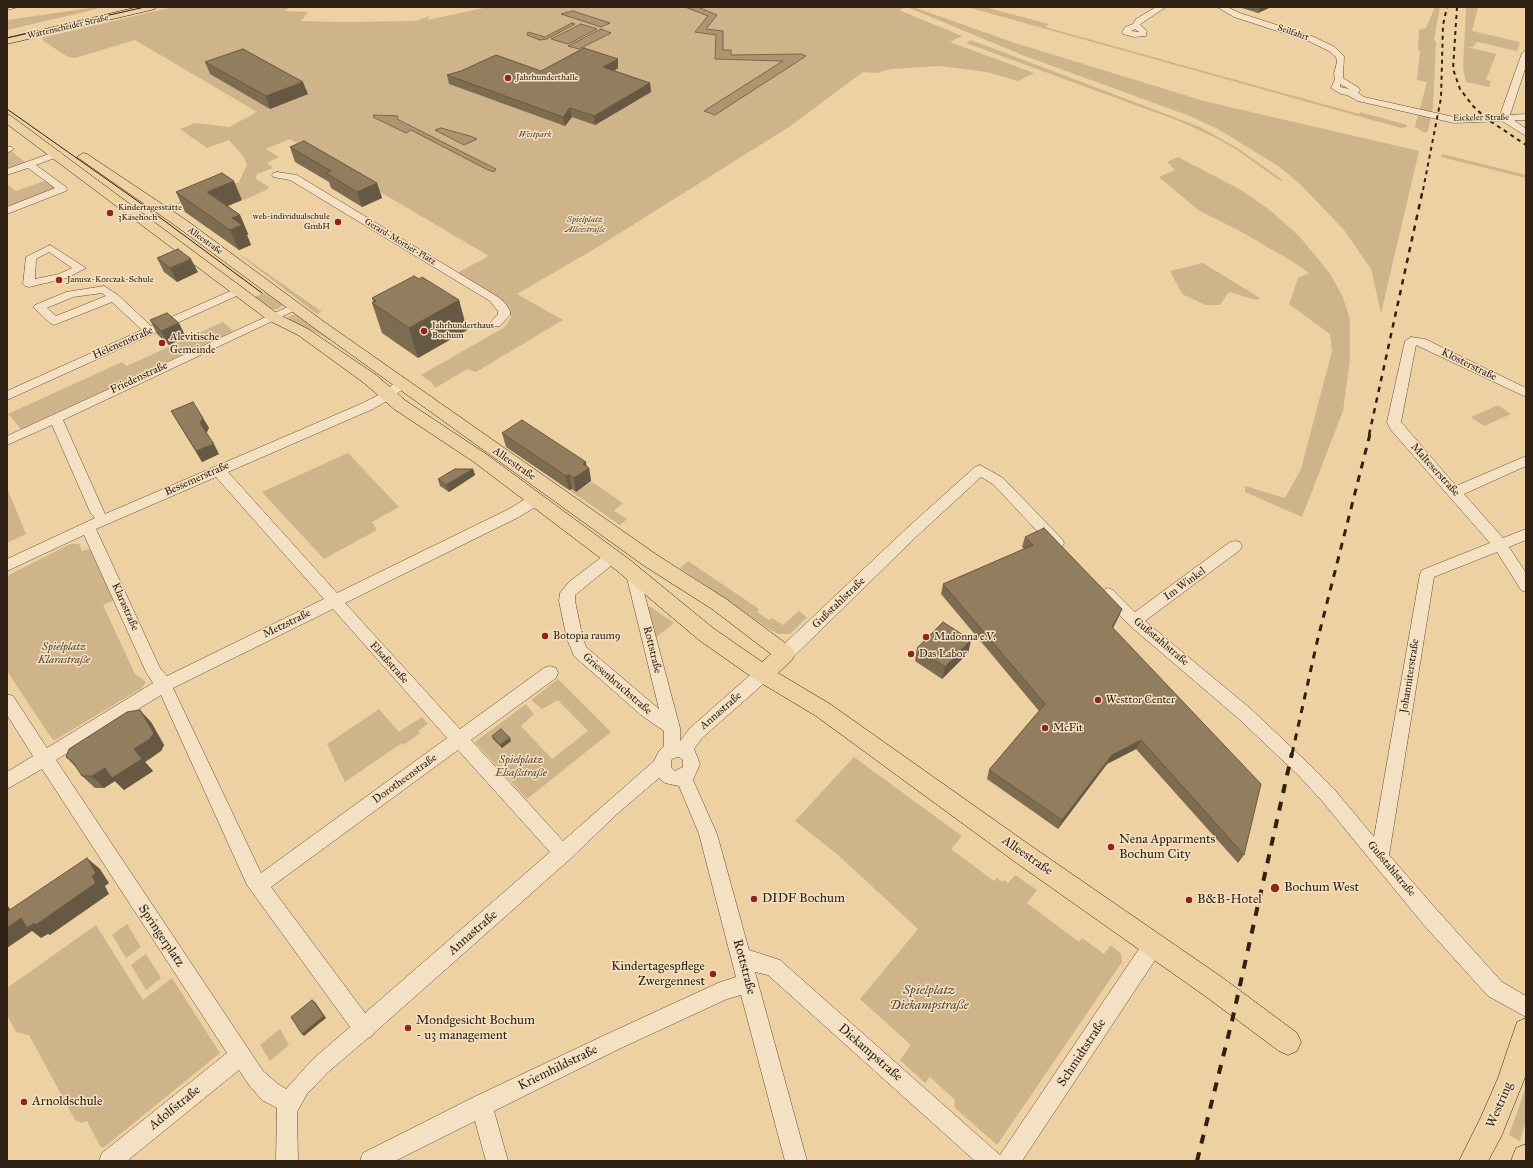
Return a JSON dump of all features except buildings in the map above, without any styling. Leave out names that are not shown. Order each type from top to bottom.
[{"type":"main road","name":"Wattenscheider Straße","points":[[7,36],[135,8],[152,7]]},
{"type":"main road","name":"Wattenscheider Straße","points":[[7,41],[135,8]]},
{"type":"main road","name":"Alleestraße","points":[[7,118],[273,317],[303,332],[412,413],[480,458],[612,557],[706,634],[763,674],[823,710],[1026,856],[1154,944],[1288,1042]]},
{"type":"main road","name":"Alleestraße","points":[[72,149],[175,219],[294,307],[402,382],[628,544],[719,604],[785,654]]},
{"type":"main road","points":[[612,557],[628,544]]},
{"type":"main road","points":[[763,674],[785,654]]},
{"type":"main road","name":"Westring","points":[[1477,1159],[1511,1080],[1526,1031]]},
{"type":"street","points":[[7,8],[14,7]]},
{"type":"street","points":[[1136,26],[1139,21],[1162,7]]},
{"type":"street","name":"Seilfahrt","points":[[1221,7],[1237,15],[1311,39],[1332,49],[1340,56],[1341,62],[1338,74],[1339,80],[1336,83],[1335,88],[1350,93],[1361,99],[1436,116]]},
{"type":"street","points":[[1526,52],[1504,118],[1526,134]]},
{"type":"street","name":"Eickeler Straße","points":[[1436,116],[1460,120],[1526,117]]},
{"type":"street","points":[[7,172],[57,154]]},
{"type":"street","points":[[7,210],[62,189],[29,164]]},
{"type":"street","name":"Gerard-Mortier-Platz","points":[[277,175],[293,177],[494,299],[499,303],[504,311],[504,315],[496,323]]},
{"type":"street","points":[[63,276],[70,294]]},
{"type":"street","points":[[114,297],[54,321],[39,307],[70,294],[104,289],[114,297],[132,313],[149,331]]},
{"type":"street","name":"Helenenstraße","points":[[7,396],[239,291]]},
{"type":"street","name":"Friedenstraße","points":[[7,441],[294,307]]},
{"type":"street","name":"Klosterstraße","points":[[1411,341],[1421,342],[1526,393]]},
{"type":"street","name":"Malteserstraße","points":[[1411,341],[1394,422],[1396,427],[1500,544],[1526,586]]},
{"type":"street","points":[[384,392],[402,382]]},
{"type":"street","name":"Bessemerstraße","points":[[7,565],[88,527],[328,423],[384,392]]},
{"type":"street","name":"Bessemerstraße","points":[[7,554],[384,392]]},
{"type":"street","points":[[55,418],[98,514]]},
{"type":"street","points":[[1455,492],[1526,461]]},
{"type":"street","name":"Elsaßstraße","points":[[218,470],[334,601],[563,854]]},
{"type":"street","name":"Gußstahlstraße","points":[[785,654],[912,532],[980,470],[998,481],[1069,555]]},
{"type":"street","name":"Metzstraße","points":[[7,781],[164,685],[514,513],[535,500]]},
{"type":"street","name":"Klarastraße","points":[[88,527],[154,672],[164,685]]},
{"type":"street","points":[[1500,544],[1526,534]]},
{"type":"street","name":"Johanniterstraße","points":[[1380,856],[1427,574],[1500,544]]},
{"type":"street","name":"Im Winkel","points":[[1134,621],[1235,546]]},
{"type":"street","name":"Griesenbruchstraße","points":[[612,557],[574,586],[568,593],[567,601],[575,639],[580,651],[647,710],[672,728]]},
{"type":"street","name":"Rottstraße","points":[[633,574],[678,751],[692,757],[693,763],[691,770],[683,776],[708,834],[796,1161]]},
{"type":"street","name":"Gußstahlstraße","points":[[1096,582],[1134,621],[1239,709],[1305,771],[1380,856],[1430,917],[1495,988],[1526,1007]]},
{"type":"street","name":"Dorotheenstraße","points":[[259,885],[550,673]]},
{"type":"street","name":"Annastraße","points":[[678,751],[696,733],[763,674]]},
{"type":"street","points":[[164,685],[259,885],[353,1015],[365,1029]]},
{"type":"street","name":"Springerplatz","points":[[7,701],[34,745],[45,758],[256,1078],[270,1092],[289,1103]]},
{"type":"street","points":[[678,751],[662,759],[661,766],[663,771],[669,776],[675,778],[683,776]]},
{"type":"street","name":"Annastraße","points":[[289,1103],[300,1087],[320,1066],[365,1029],[563,854],[611,808],[661,766]]},
{"type":"street","name":"Schmidtstraße","points":[[1009,1161],[1066,1078],[1154,944]]},
{"type":"street","name":"Diekampstraße","points":[[741,958],[773,967],[992,1161]]},
{"type":"street","name":"Kriemhildstraße","points":[[371,1161],[482,1105],[671,1014],[725,990],[748,983]]},
{"type":"street","name":"Adolfstraße","points":[[110,1161],[241,1055]]},
{"type":"street","points":[[287,1161],[286,1112],[289,1103]]},
{"type":"street","points":[[482,1105],[497,1161]]},
{"type":"green space","points":[[97,7],[97,9],[7,30],[7,20]]},
{"type":"green space","name":"Westpark","points":[[173,7],[289,7],[285,11],[308,12],[301,21],[343,22],[416,21],[430,16],[427,20],[488,7],[906,7],[899,10],[962,36],[950,42],[1034,73],[1018,81],[987,72],[939,66],[891,69],[877,73],[863,72],[789,127],[596,248],[517,294],[563,320],[476,372],[467,369],[435,388],[432,383],[421,375],[505,327],[511,317],[508,309],[457,273],[489,256],[290,139],[266,149],[279,157],[267,163],[273,168],[257,174],[256,179],[269,187],[268,189],[244,200],[226,187],[239,182],[247,165],[244,157],[229,140],[207,148],[180,129],[195,123],[229,127],[257,112],[135,40],[75,58],[68,57],[41,38]]},
{"type":"green space","points":[[907,7],[913,7],[1015,43],[1204,101],[1419,151],[1381,313],[1371,269],[1344,230],[1299,183],[1278,166],[1218,129],[1187,115],[1022,55]]},
{"type":"green space","points":[[967,7],[984,7],[1049,24],[1045,27],[1359,114],[1360,112],[1407,125],[1407,127],[1401,128]]},
{"type":"green space","points":[[1435,7],[1440,7],[1434,40],[1436,42],[1433,108],[1428,131],[1425,133],[1415,127],[1418,114],[1429,117],[1419,112],[1427,82],[1417,80],[1420,51],[1418,51],[1419,30],[1426,28]]},
{"type":"green space","points":[[1466,7],[1478,8],[1472,31],[1520,42],[1517,51],[1477,42],[1473,47],[1468,47],[1496,54],[1486,80],[1491,81],[1489,87],[1466,82],[1463,68]]},
{"type":"green space","points":[[971,40],[1200,127],[1239,149],[1284,181],[1279,180],[1237,150],[1214,137],[1179,121],[966,43]]},
{"type":"green space","points":[[10,150],[26,163],[7,170],[7,151]]},
{"type":"green space","points":[[1442,154],[1526,175],[1526,178],[1441,157]]},
{"type":"green space","points":[[1178,157],[1241,190],[1271,211],[1299,236],[1329,272],[1342,295],[1350,319],[1350,359],[1343,411],[1302,517],[1245,492],[1245,486],[1285,498],[1301,469],[1332,351],[1330,334],[1289,304],[1298,278],[1309,273],[1295,263],[1238,230],[1198,210],[1159,177],[1175,170],[1167,162]]},
{"type":"green space","points":[[47,180],[59,189],[7,209],[7,184],[16,191]]},
{"type":"green space","points":[[237,253],[247,259],[322,312],[317,314]]},
{"type":"green space","points":[[1203,263],[1260,298],[1256,300],[1229,292],[1220,305],[1205,305],[1182,294],[1170,271]]},
{"type":"green space","points":[[266,292],[281,303],[282,306],[278,309],[270,309],[254,297]]},
{"type":"green space","points":[[297,314],[331,339],[329,340],[288,320],[289,316]]},
{"type":"green space","points":[[223,322],[233,331],[21,429],[8,414],[122,362],[127,366]]},
{"type":"green space","points":[[1498,405],[1511,414],[1484,426],[1471,417]]},
{"type":"green space","points":[[348,453],[399,507],[372,522],[377,530],[324,559],[262,492]]},
{"type":"green space","points":[[592,482],[623,503],[614,511],[627,519],[620,525],[569,490],[571,488],[576,492]]},
{"type":"green space","points":[[7,488],[26,534],[7,543]]},
{"type":"green space","name":"Spielplatz Klarastraße","points":[[70,544],[79,544],[82,551],[90,549],[114,600],[103,605],[135,674],[146,682],[142,688],[55,740],[52,739],[7,671],[7,576]]},
{"type":"green space","points":[[688,561],[759,609],[757,612],[769,620],[772,618],[783,625],[799,611],[807,617],[790,634],[779,634],[772,631],[680,568]]},
{"type":"green space","points":[[646,606],[651,607],[674,623],[655,638]]},
{"type":"green space","name":"Spielplatz Elsaßstraße","points":[[558,679],[611,732],[527,799],[475,742],[526,704],[534,714],[521,726],[552,759],[588,731],[558,700],[542,709],[531,700]]},
{"type":"green space","points":[[379,709],[399,732],[422,717],[428,724],[418,731],[420,733],[404,745],[402,743],[345,782],[327,744]]},
{"type":"green space","name":"Spielplatz Diekampstraße","points":[[854,757],[962,836],[951,849],[994,881],[997,878],[1002,882],[1004,880],[1008,883],[1015,875],[1037,890],[1027,903],[1079,942],[1082,938],[1104,954],[1111,945],[1121,954],[1122,962],[997,1145],[954,1107],[955,1100],[930,1077],[925,1083],[900,1060],[911,1045],[860,999],[918,929],[837,854],[795,821]]},
{"type":"green space","points":[[127,924],[141,947],[126,958],[112,935]]},
{"type":"green space","points":[[96,925],[143,1000],[172,978],[220,1053],[103,1148],[100,1146],[87,1121],[82,1123],[75,1120],[29,1035],[16,1032],[7,1015],[7,988]]},
{"type":"green space","points":[[146,954],[161,978],[146,990],[131,965]]},
{"type":"green space","points":[[280,1029],[289,1045],[270,1061],[260,1045]]},
{"type":"green space","points":[[1526,1087],[1526,1120],[1520,1141],[1509,1135]]},
{"type":"shaded area","points":[[685,7],[698,7],[717,15],[706,29],[723,31],[723,50],[731,50],[731,55],[801,54],[806,56],[715,115],[704,111],[783,61],[715,59],[716,35],[695,32],[708,16]]},
{"type":"shaded area","points":[[573,11],[610,23],[601,27],[561,14]]},
{"type":"shaded area","points":[[572,23],[575,24],[547,39],[540,40],[527,35],[528,32],[545,37]]},
{"type":"shaded area","points":[[581,24],[597,29],[568,44],[551,39]]},
{"type":"shaded area","points":[[601,29],[611,33],[579,49],[568,46]]},
{"type":"shaded area","points":[[374,115],[398,116],[397,119],[496,169],[494,172],[486,169],[411,130],[406,133],[373,117]]},
{"type":"shaded area","points":[[441,128],[477,139],[464,145],[435,130]]},
{"type":"tram line","points":[[7,8],[12,7]]},
{"type":"tram line","points":[[7,38],[145,7]]},
{"type":"tram line","points":[[7,109],[139,202],[262,293]]},
{"type":"railway","points":[[1423,190],[1441,98],[1443,25],[1447,7]]},
{"type":"railway","points":[[1457,7],[1453,69],[1460,89],[1473,106],[1487,119],[1526,145]]},
{"type":"railway","points":[[1369,435],[1423,189]]},
{"type":"railway","points":[[1292,754],[1317,642],[1370,434]]},
{"type":"railway","points":[[1197,1161],[1232,1021],[1292,753]]},
{"type":"place","name":"Jahrhunderthalle","points":[[508,78]]},
{"type":"place","name":"Kindertagesstätte 3Käsehoch","points":[[110,213]]},
{"type":"place","name":"web-individualschule GmbH","points":[[338,222]]},
{"type":"place","name":"Janusz-Korczak-Schule","points":[[59,280]]},
{"type":"place","name":"Jahrhunderthaus Bochum","points":[[424,331]]},
{"type":"place","name":"Alevitische Gemeinde","points":[[162,343]]},
{"type":"place","name":"Botopia raum9","points":[[545,636]]},
{"type":"place","name":"Madonna e.V.","points":[[926,637]]},
{"type":"place","name":"Das Labor","points":[[911,654]]},
{"type":"place","name":"Westtor Center","points":[[1098,700]]},
{"type":"place","name":"McFit","points":[[1045,728]]},
{"type":"place","name":"Nena Apparments Bochum City","points":[[1111,847]]},
{"type":"place","name":"Bochum West","points":[[1275,888]]},
{"type":"place","name":"DIDF Bochum","points":[[754,899]]},
{"type":"place","name":"B&B-Hotel","points":[[1189,900]]},
{"type":"place","name":"Kindertagespflege Zwergennest","points":[[713,974]]},
{"type":"place","name":"Mondgesicht Bochum - u3 management","points":[[408,1028]]},
{"type":"place","name":"Arnoldschule","points":[[24,1102]]},
{"type":"park label","name":"Spielplatz Alleestraße","points":[[585,226]]}]
